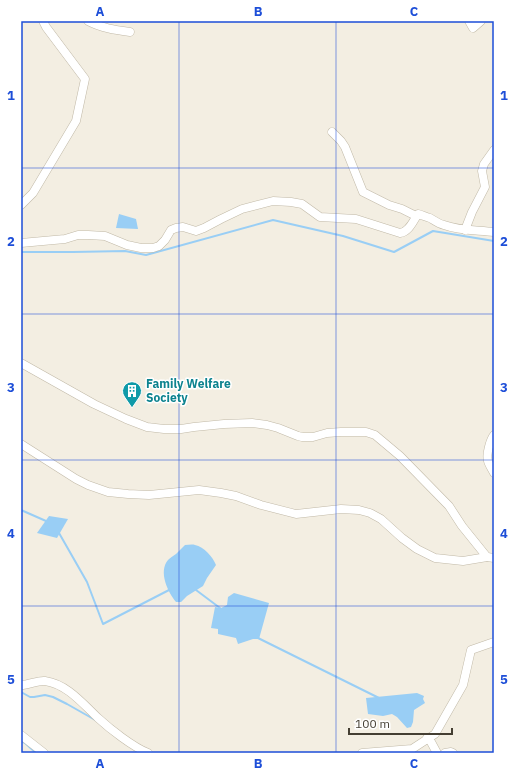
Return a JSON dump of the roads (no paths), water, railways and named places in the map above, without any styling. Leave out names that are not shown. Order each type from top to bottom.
[{"type":"street","points":[[21,205],[34,190],[76,121],[85,79],[43,21]]},
{"type":"street","points":[[88,21],[114,30],[130,32]]},
{"type":"street","points":[[469,21],[473,28],[481,21]]},
{"type":"street","points":[[332,132],[345,147],[363,192],[389,205],[402,209],[416,216],[418,214],[430,218],[443,225],[465,230],[494,232]]},
{"type":"street","points":[[465,230],[470,216],[485,187],[482,171],[484,164],[494,150]]},
{"type":"street","points":[[21,243],[65,240],[78,235],[88,234],[104,236],[127,245],[141,248],[153,248],[159,246],[171,230],[176,228],[183,227],[196,231],[242,209],[273,201],[302,204],[320,217],[356,219],[400,233],[407,230],[416,216]]},
{"type":"street","points":[[21,364],[94,404],[147,427],[181,429],[224,424],[252,423],[278,428],[298,436],[313,437],[327,433],[341,432],[366,432],[375,435],[400,456],[449,506],[462,526],[491,558]]},
{"type":"street","points":[[493,435],[487,460],[494,473]]},
{"type":"street","points":[[21,444],[76,479],[108,492],[149,495],[199,490],[236,496],[261,505],[296,514],[341,509],[370,512],[417,549],[435,558],[463,561],[491,558]]},
{"type":"street","points":[[362,753],[412,749],[435,734],[463,685],[471,650],[494,642]]},
{"type":"street","points":[[21,685],[44,681],[54,683],[79,699],[109,728],[140,750],[148,753]]},
{"type":"street","points":[[21,734],[44,753]]},
{"type":"street","points":[[427,738],[437,753]]},
{"type":"street","points":[[445,753],[453,753]]},
{"type":"water","points":[[119,214],[136,219],[138,229],[116,228]]},
{"type":"water","points":[[49,516],[68,519],[57,538],[37,533]]},
{"type":"water","points":[[185,545],[194,545],[202,548],[216,565],[203,586],[187,596],[181,602],[176,602],[165,582],[164,570],[168,560]]},
{"type":"water","points":[[234,593],[269,603],[259,639],[253,639],[238,644],[236,638],[218,634],[218,629],[211,628],[215,607],[221,608],[227,605],[228,597]]},
{"type":"water","points":[[417,693],[424,696],[423,699],[425,703],[414,710],[411,727],[407,728],[397,717],[392,714],[383,716],[368,714],[366,698]]},
{"type":"waterway","points":[[21,252],[125,251],[146,255],[273,220],[343,236],[394,252],[433,231],[494,241]]},
{"type":"waterway","points":[[21,510],[46,521]]},
{"type":"waterway","points":[[59,533],[87,582],[103,624],[171,589]]},
{"type":"waterway","points":[[196,590],[220,608]]},
{"type":"waterway","points":[[258,638],[379,698]]},
{"type":"waterway","points":[[21,692],[30,697],[45,695],[53,697],[97,721]]},
{"type":"waterway","points":[[21,741],[36,753]]},
{"type":"place","name":"Family Welfare Society","points":[[132,408]]}]
